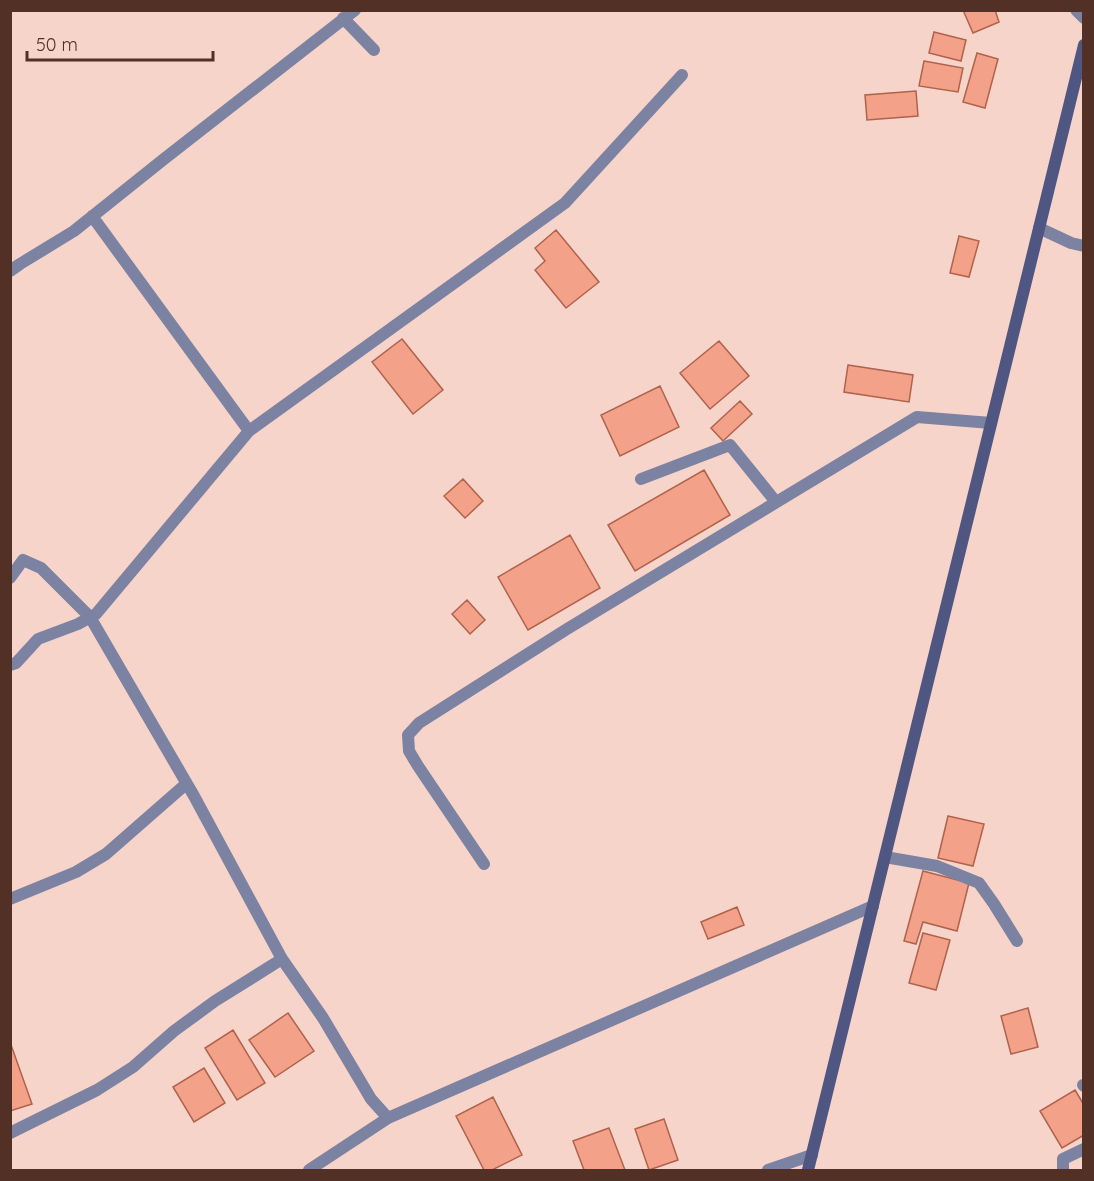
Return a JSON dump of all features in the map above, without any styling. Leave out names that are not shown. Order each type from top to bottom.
[{"type":"street","points":[[10,271],[74,231],[355,10]]},
{"type":"street","points":[[1076,10],[1083,18]]},
{"type":"street","points":[[343,18],[374,50]]},
{"type":"street","points":[[808,1170],[1039,228],[1078,89],[1083,45]]},
{"type":"street","points":[[10,665],[16,663],[38,639],[78,624],[96,614],[249,431],[565,203],[681,75]]},
{"type":"street","points":[[92,216],[249,431]]},
{"type":"street","points":[[1039,228],[1083,246]]},
{"type":"street","points":[[484,864],[409,751],[408,735],[419,723],[567,629],[917,417],[991,423]]},
{"type":"street","points":[[641,479],[730,445],[776,502]]},
{"type":"street","points":[[10,578],[23,560],[41,568],[90,617],[186,784],[282,959],[322,1018],[371,1099],[388,1118]]},
{"type":"street","points":[[10,899],[76,872],[106,854],[186,784]]},
{"type":"street","points":[[885,857],[937,866],[979,883],[1017,941]]},
{"type":"street","points":[[309,1170],[388,1118],[873,906]]},
{"type":"street","points":[[10,1133],[97,1090],[133,1067],[174,1031],[215,1000],[282,959]]},
{"type":"street","points":[[1063,1170],[1063,1159],[1083,1149]]},
{"type":"street","points":[[768,1170],[812,1155]]},
{"type":"building","points":[[963,10],[995,10],[999,22],[973,33]]},
{"type":"building","points":[[934,32],[966,40],[961,61],[929,53]]},
{"type":"building","points":[[977,53],[998,59],[985,108],[963,102]]},
{"type":"building","points":[[924,61],[963,68],[958,92],[919,86]]},
{"type":"building","points":[[916,91],[918,116],[867,120],[865,95]]},
{"type":"building","points":[[556,230],[599,282],[566,308],[535,270],[545,261],[535,248]]},
{"type":"building","points":[[959,236],[979,241],[969,277],[950,273]]},
{"type":"building","points":[[402,339],[443,390],[413,414],[372,362]]},
{"type":"building","points":[[719,341],[749,376],[710,409],[680,373]]},
{"type":"building","points":[[848,365],[913,375],[909,402],[844,392]]},
{"type":"building","points":[[660,386],[679,427],[620,456],[601,415]]},
{"type":"building","points":[[740,401],[752,414],[723,441],[711,428]]},
{"type":"building","points":[[704,470],[730,515],[635,571],[608,525]]},
{"type":"building","points":[[463,479],[483,501],[465,518],[444,496]]},
{"type":"building","points":[[570,535],[600,588],[528,630],[498,577]]},
{"type":"building","points":[[467,600],[485,620],[470,634],[452,614]]},
{"type":"building","points":[[948,816],[984,824],[973,866],[938,858]]},
{"type":"building","points":[[923,871],[969,883],[957,931],[923,922],[916,944],[904,941]]},
{"type":"building","points":[[737,907],[744,925],[708,939],[701,922]]},
{"type":"building","points":[[923,933],[950,940],[936,990],[909,983]]},
{"type":"building","points":[[1028,1008],[1038,1047],[1011,1054],[1001,1016]]},
{"type":"building","points":[[288,1013],[314,1051],[275,1077],[249,1040]]},
{"type":"building","points":[[233,1030],[265,1083],[237,1100],[205,1048]]},
{"type":"building","points":[[10,1042],[32,1104],[10,1111]]},
{"type":"building","points":[[204,1068],[225,1103],[194,1122],[173,1087]]},
{"type":"building","points":[[1075,1090],[1084,1105],[1084,1135],[1062,1148],[1040,1111]]},
{"type":"building","points":[[493,1097],[522,1155],[492,1170],[484,1170],[456,1116]]},
{"type":"building","points":[[664,1119],[678,1160],[649,1170],[635,1129]]},
{"type":"building","points":[[609,1128],[625,1170],[584,1170],[573,1141]]}]
